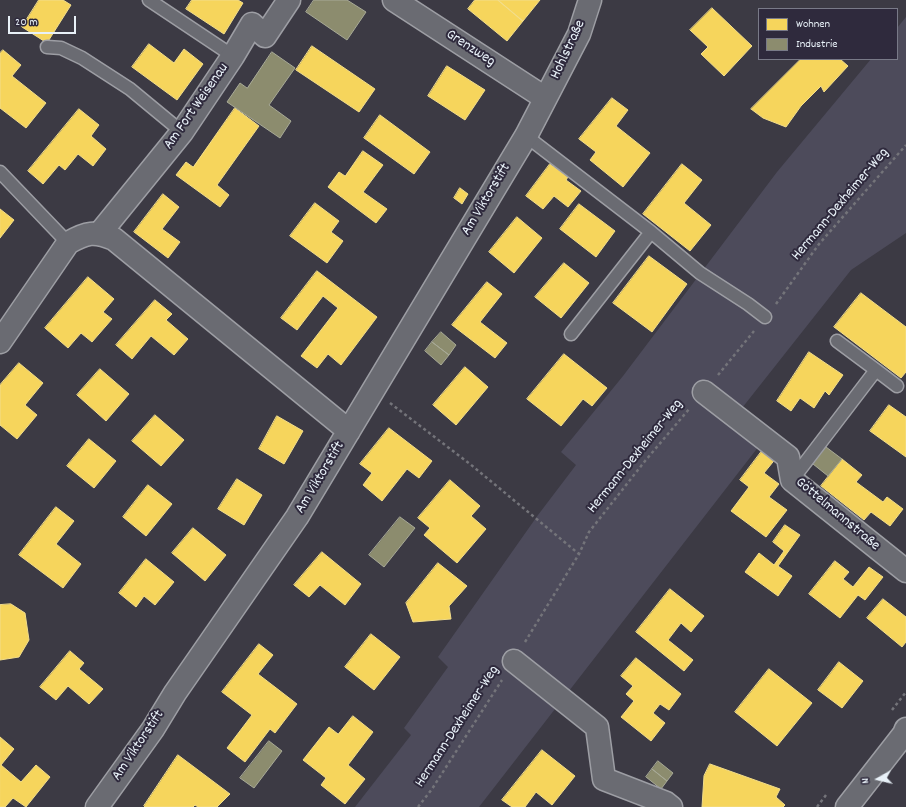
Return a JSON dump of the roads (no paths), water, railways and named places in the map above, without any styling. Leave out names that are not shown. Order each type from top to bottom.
[{"type":"street","name":"Am Fort Weisenau","points":[[100,234],[182,132],[233,56],[252,24],[265,36],[289,0]]},
{"type":"street","name":"Grenzweg","points":[[394,0],[545,98]]},
{"type":"street","name":"Hohlstraße","points":[[545,98],[579,34],[590,0]]},
{"type":"street","name":"Am Viktorstift","points":[[97,807],[153,729],[175,693],[297,517],[526,136],[545,98]]},
{"type":"street","points":[[0,342],[68,243],[78,237],[89,234],[100,234],[114,239],[349,431]]},
{"type":"street","name":"Göttelmannstraße","points":[[704,392],[788,457],[792,480],[906,571]]},
{"type":"street","points":[[514,661],[597,727],[604,779],[666,803],[671,807]]},
{"type":"street","points":[[847,807],[905,732]]},
{"type":"lane","points":[[148,0],[233,56]]},
{"type":"lane","points":[[47,47],[61,48],[82,58],[130,89],[182,132]]},
{"type":"lane","points":[[526,136],[651,232],[700,273],[748,304],[765,318]]},
{"type":"lane","points":[[0,172],[68,243]]},
{"type":"lane","points":[[571,334],[651,232]]},
{"type":"lane","points":[[837,341],[897,386]]},
{"type":"lane","points":[[792,480],[876,370]]}]
